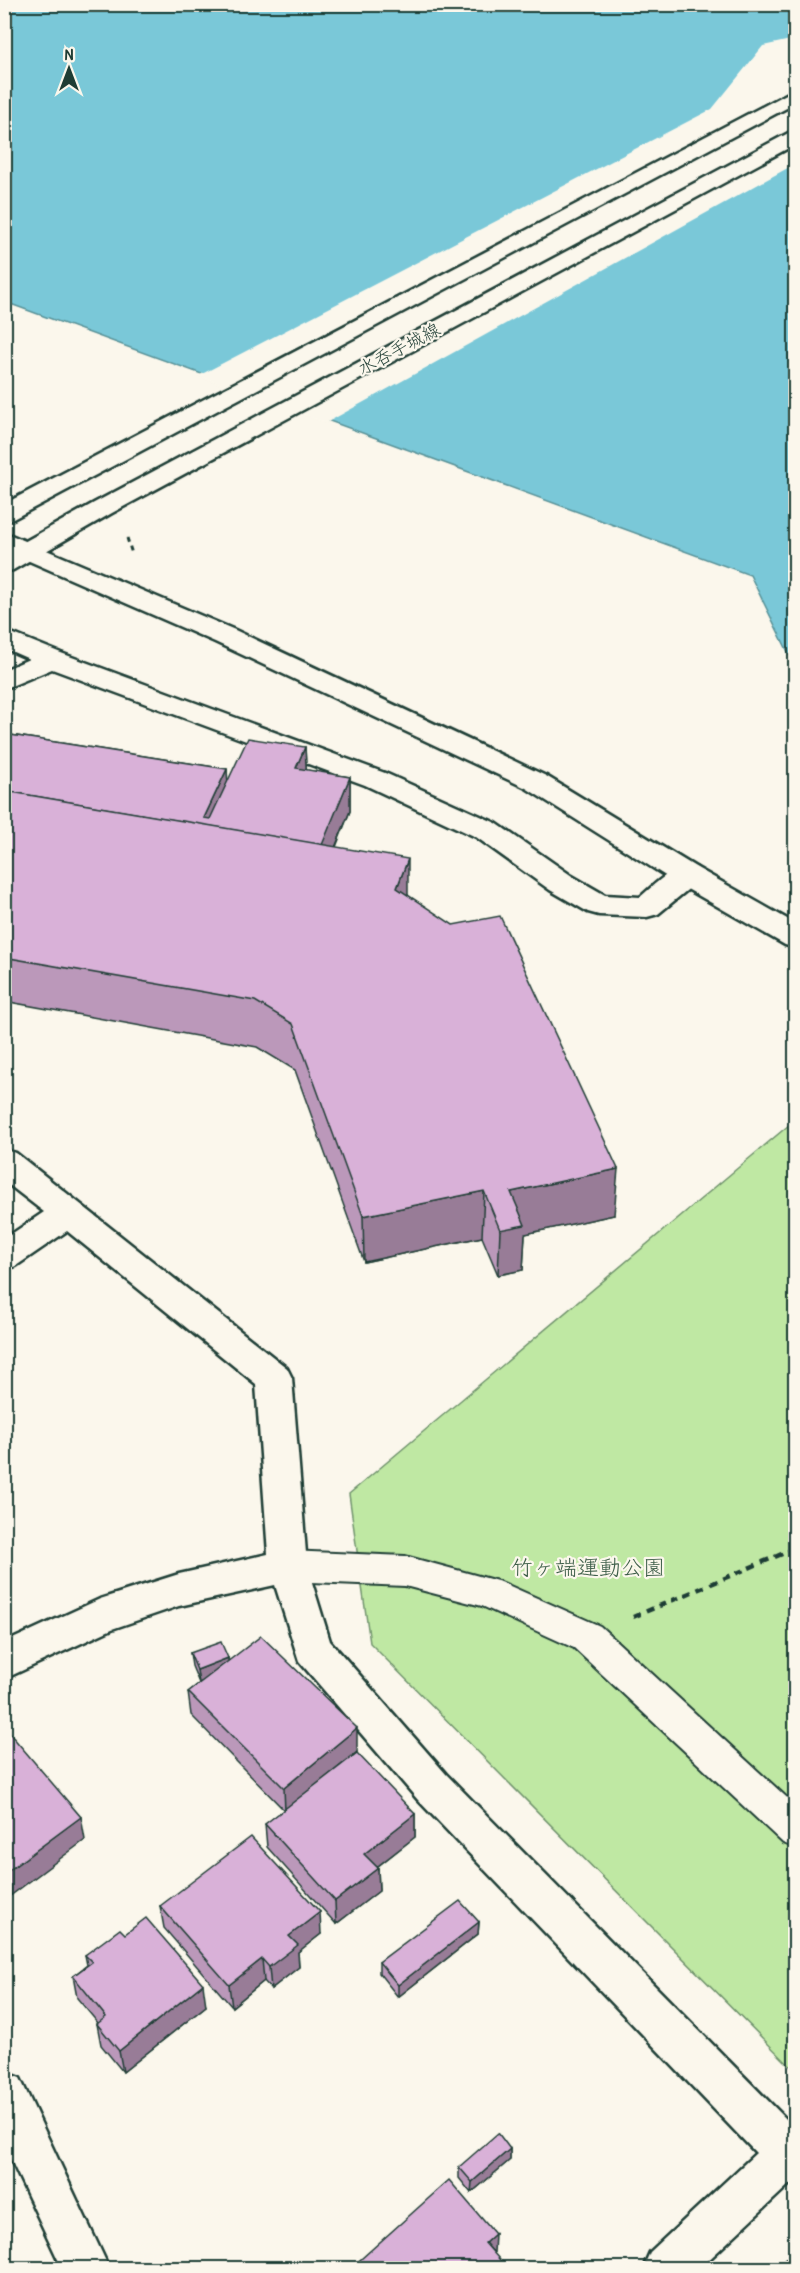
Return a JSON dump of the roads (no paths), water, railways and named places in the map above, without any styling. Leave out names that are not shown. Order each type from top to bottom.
[{"type":"street","name":"水呑手城線","points":[[4,514],[795,96]]},
{"type":"street","name":"水呑手城線","points":[[4,564],[17,545],[103,508],[795,135]]},
{"type":"street","points":[[17,545],[225,636],[536,782],[686,875],[795,938]]},
{"type":"street","points":[[4,638],[51,659],[375,779],[486,830],[561,883],[599,905],[647,907],[686,875]]},
{"type":"street","points":[[4,681],[51,659]]},
{"type":"street","points":[[4,1162],[274,1378],[288,1566],[313,1648],[432,1787],[792,2159],[666,2268]]},
{"type":"street","points":[[4,1257],[68,1212]]},
{"type":"street","points":[[4,1662],[99,1616],[179,1590],[288,1566]]},
{"type":"street","points":[[4,2094],[86,2268]]},
{"type":"lane","points":[[288,1566],[405,1571],[489,1593],[587,1637],[795,1831]]},
{"type":"water","points":[[4,5],[795,5],[795,666],[750,575],[5,302]]},
{"type":"park label","name":"竹ヶ端運動公園","points":[[588,1567]]}]
